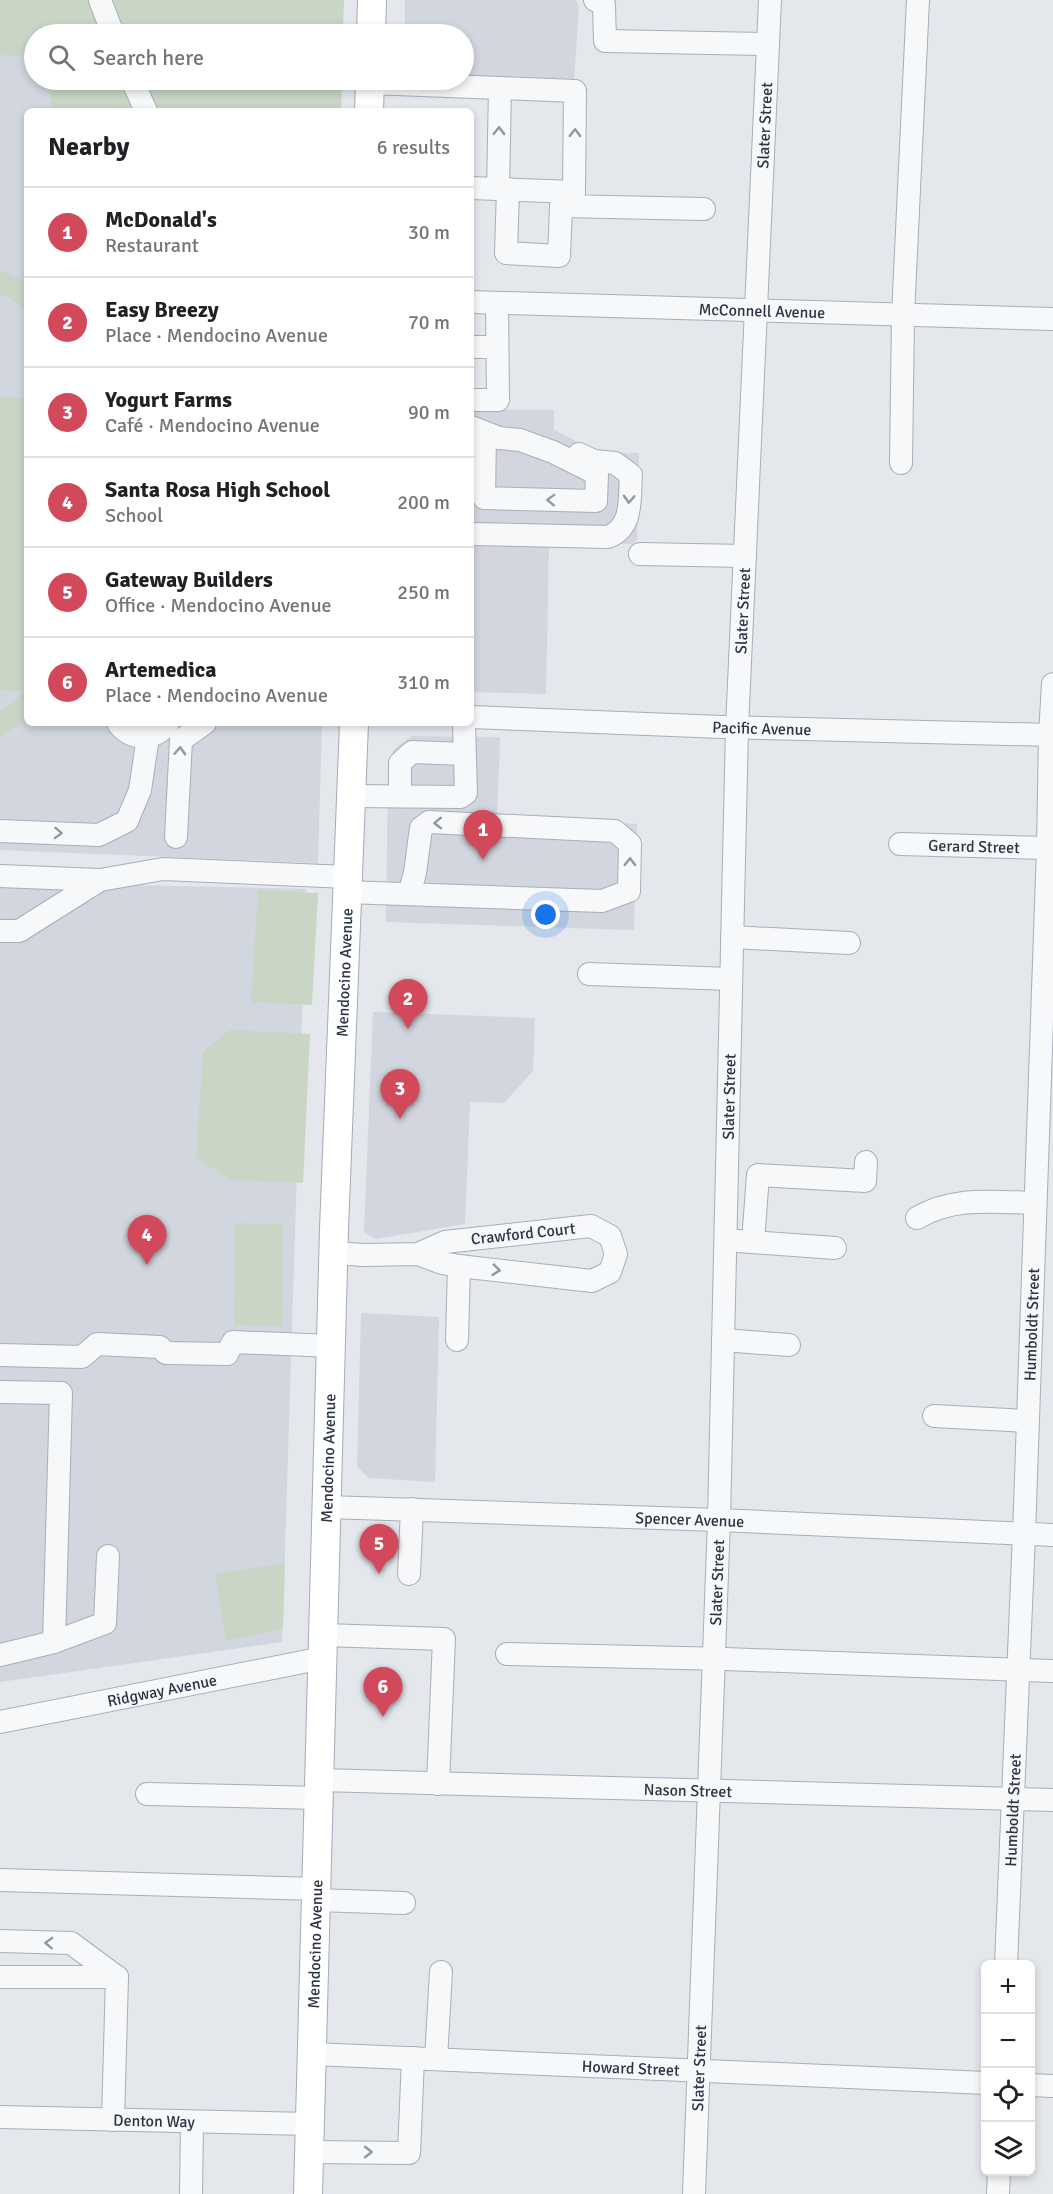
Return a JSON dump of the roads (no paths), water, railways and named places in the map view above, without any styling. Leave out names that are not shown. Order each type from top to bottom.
[{"type":"main road","points":[[371,24],[372,0]]},
{"type":"main road","points":[[369,108],[370,90]]},
{"type":"main road","name":"Mendocino Avenue","points":[[308,2194],[334,1253],[354,726]]},
{"type":"street","points":[[100,0],[109,24]]},
{"type":"street","points":[[595,0],[604,5],[604,41],[768,44]]},
{"type":"street","name":"Slater Street","points":[[694,2194],[718,1520],[736,728],[770,0]]},
{"type":"street","points":[[901,464],[903,315],[918,0]]},
{"type":"street","points":[[474,87],[575,91],[568,199],[559,256],[506,253],[500,88]]},
{"type":"street","points":[[137,90],[145,108]]},
{"type":"street","points":[[474,188],[503,189],[568,199],[704,209]]},
{"type":"street","name":"McConnell Avenue","points":[[474,302],[1053,319]]},
{"type":"street","points":[[474,400],[498,400],[496,303]]},
{"type":"street","points":[[474,347],[497,347]]},
{"type":"street","points":[[474,534],[608,537],[620,531],[626,524],[631,475],[624,468],[615,463],[594,461],[554,442],[499,438],[478,430],[484,498],[596,501],[597,474],[553,452],[520,440]]},
{"type":"street","points":[[640,554],[745,556]]},
{"type":"street","name":"Humboldt Street","points":[[1006,1960],[1024,1534],[1053,684]]},
{"type":"street","name":"Pacific Avenue","points":[[474,717],[736,728],[1051,735]]},
{"type":"street","points":[[121,726],[128,733],[148,738],[157,735],[165,726]]},
{"type":"street","points":[[176,837],[181,740],[201,726]]},
{"type":"street","points":[[351,796],[461,797],[466,793],[464,726]]},
{"type":"street","points":[[0,831],[99,835],[127,821],[140,790],[148,738]]},
{"type":"street","points":[[400,796],[400,763],[412,752],[464,754]]},
{"type":"street","points":[[140,790],[178,791]]},
{"type":"street","points":[[0,876],[100,880],[163,869],[347,885],[409,894],[602,902],[630,891],[630,844],[615,831],[429,822],[421,828],[415,873],[409,894]]},
{"type":"street","name":"Gerard Street","points":[[900,844],[1048,848]]},
{"type":"street","points":[[0,930],[18,932],[100,880]]},
{"type":"street","points":[[732,937],[849,943]]},
{"type":"street","points":[[589,974],[731,979]]},
{"type":"street","points":[[753,1242],[758,1176],[865,1181],[866,1162]]},
{"type":"street","points":[[917,1218],[949,1204],[1035,1203]]},
{"type":"street","name":"Crawford Court","points":[[334,1253],[418,1254],[459,1266],[592,1281],[610,1272],[616,1254],[610,1236],[591,1226],[445,1242],[418,1254]]},
{"type":"street","points":[[725,1240],[835,1248]]},
{"type":"street","points":[[457,1340],[459,1266]]},
{"type":"street","points":[[723,1340],[789,1345]]},
{"type":"street","points":[[0,1355],[82,1357],[97,1344],[160,1347],[166,1353],[226,1354],[233,1342],[332,1346]]},
{"type":"street","points":[[0,1392],[61,1393],[54,1642]]},
{"type":"street","points":[[934,1416],[1027,1421]]},
{"type":"street","name":"Spencer Avenue","points":[[327,1507],[718,1520],[1053,1535]]},
{"type":"street","points":[[409,1574],[412,1509]]},
{"type":"street","points":[[0,1655],[54,1642],[105,1623],[108,1556]]},
{"type":"street","name":"Ridgway Avenue","points":[[0,1722],[324,1646],[444,1639],[438,1784]]},
{"type":"street","points":[[507,1654],[1053,1671]]},
{"type":"street","name":"Nason Street","points":[[147,1794],[438,1784],[1053,1800]]},
{"type":"street","points":[[0,1880],[317,1895],[404,1903]]},
{"type":"street","points":[[0,1941],[71,1943],[117,1977]]},
{"type":"street","points":[[436,2059],[441,1972]]},
{"type":"street","points":[[0,1977],[117,1977]]},
{"type":"street","points":[[113,2120],[117,1977]]},
{"type":"street","name":"Howard Street","points":[[313,2054],[981,2083]]},
{"type":"street","name":"Denton Way","points":[[0,2117],[192,2123],[409,2153],[413,2058]]},
{"type":"street","points":[[1035,2085],[1053,2086]]},
{"type":"street","points":[[191,2194],[192,2123]]},
{"type":"street","points":[[999,2176],[999,2194]]},
{"type":"place","name":"McDonald's","points":[[483,860]]},
{"type":"place","name":"Easy Breezy","points":[[408,1029]]},
{"type":"place","name":"Yogurt Farms","points":[[400,1119]]},
{"type":"place","name":"Santa Rosa High School","points":[[147,1265]]},
{"type":"place","name":"Gateway Builders","points":[[379,1574]]},
{"type":"place","name":"Artemedica","points":[[383,1717]]}]
